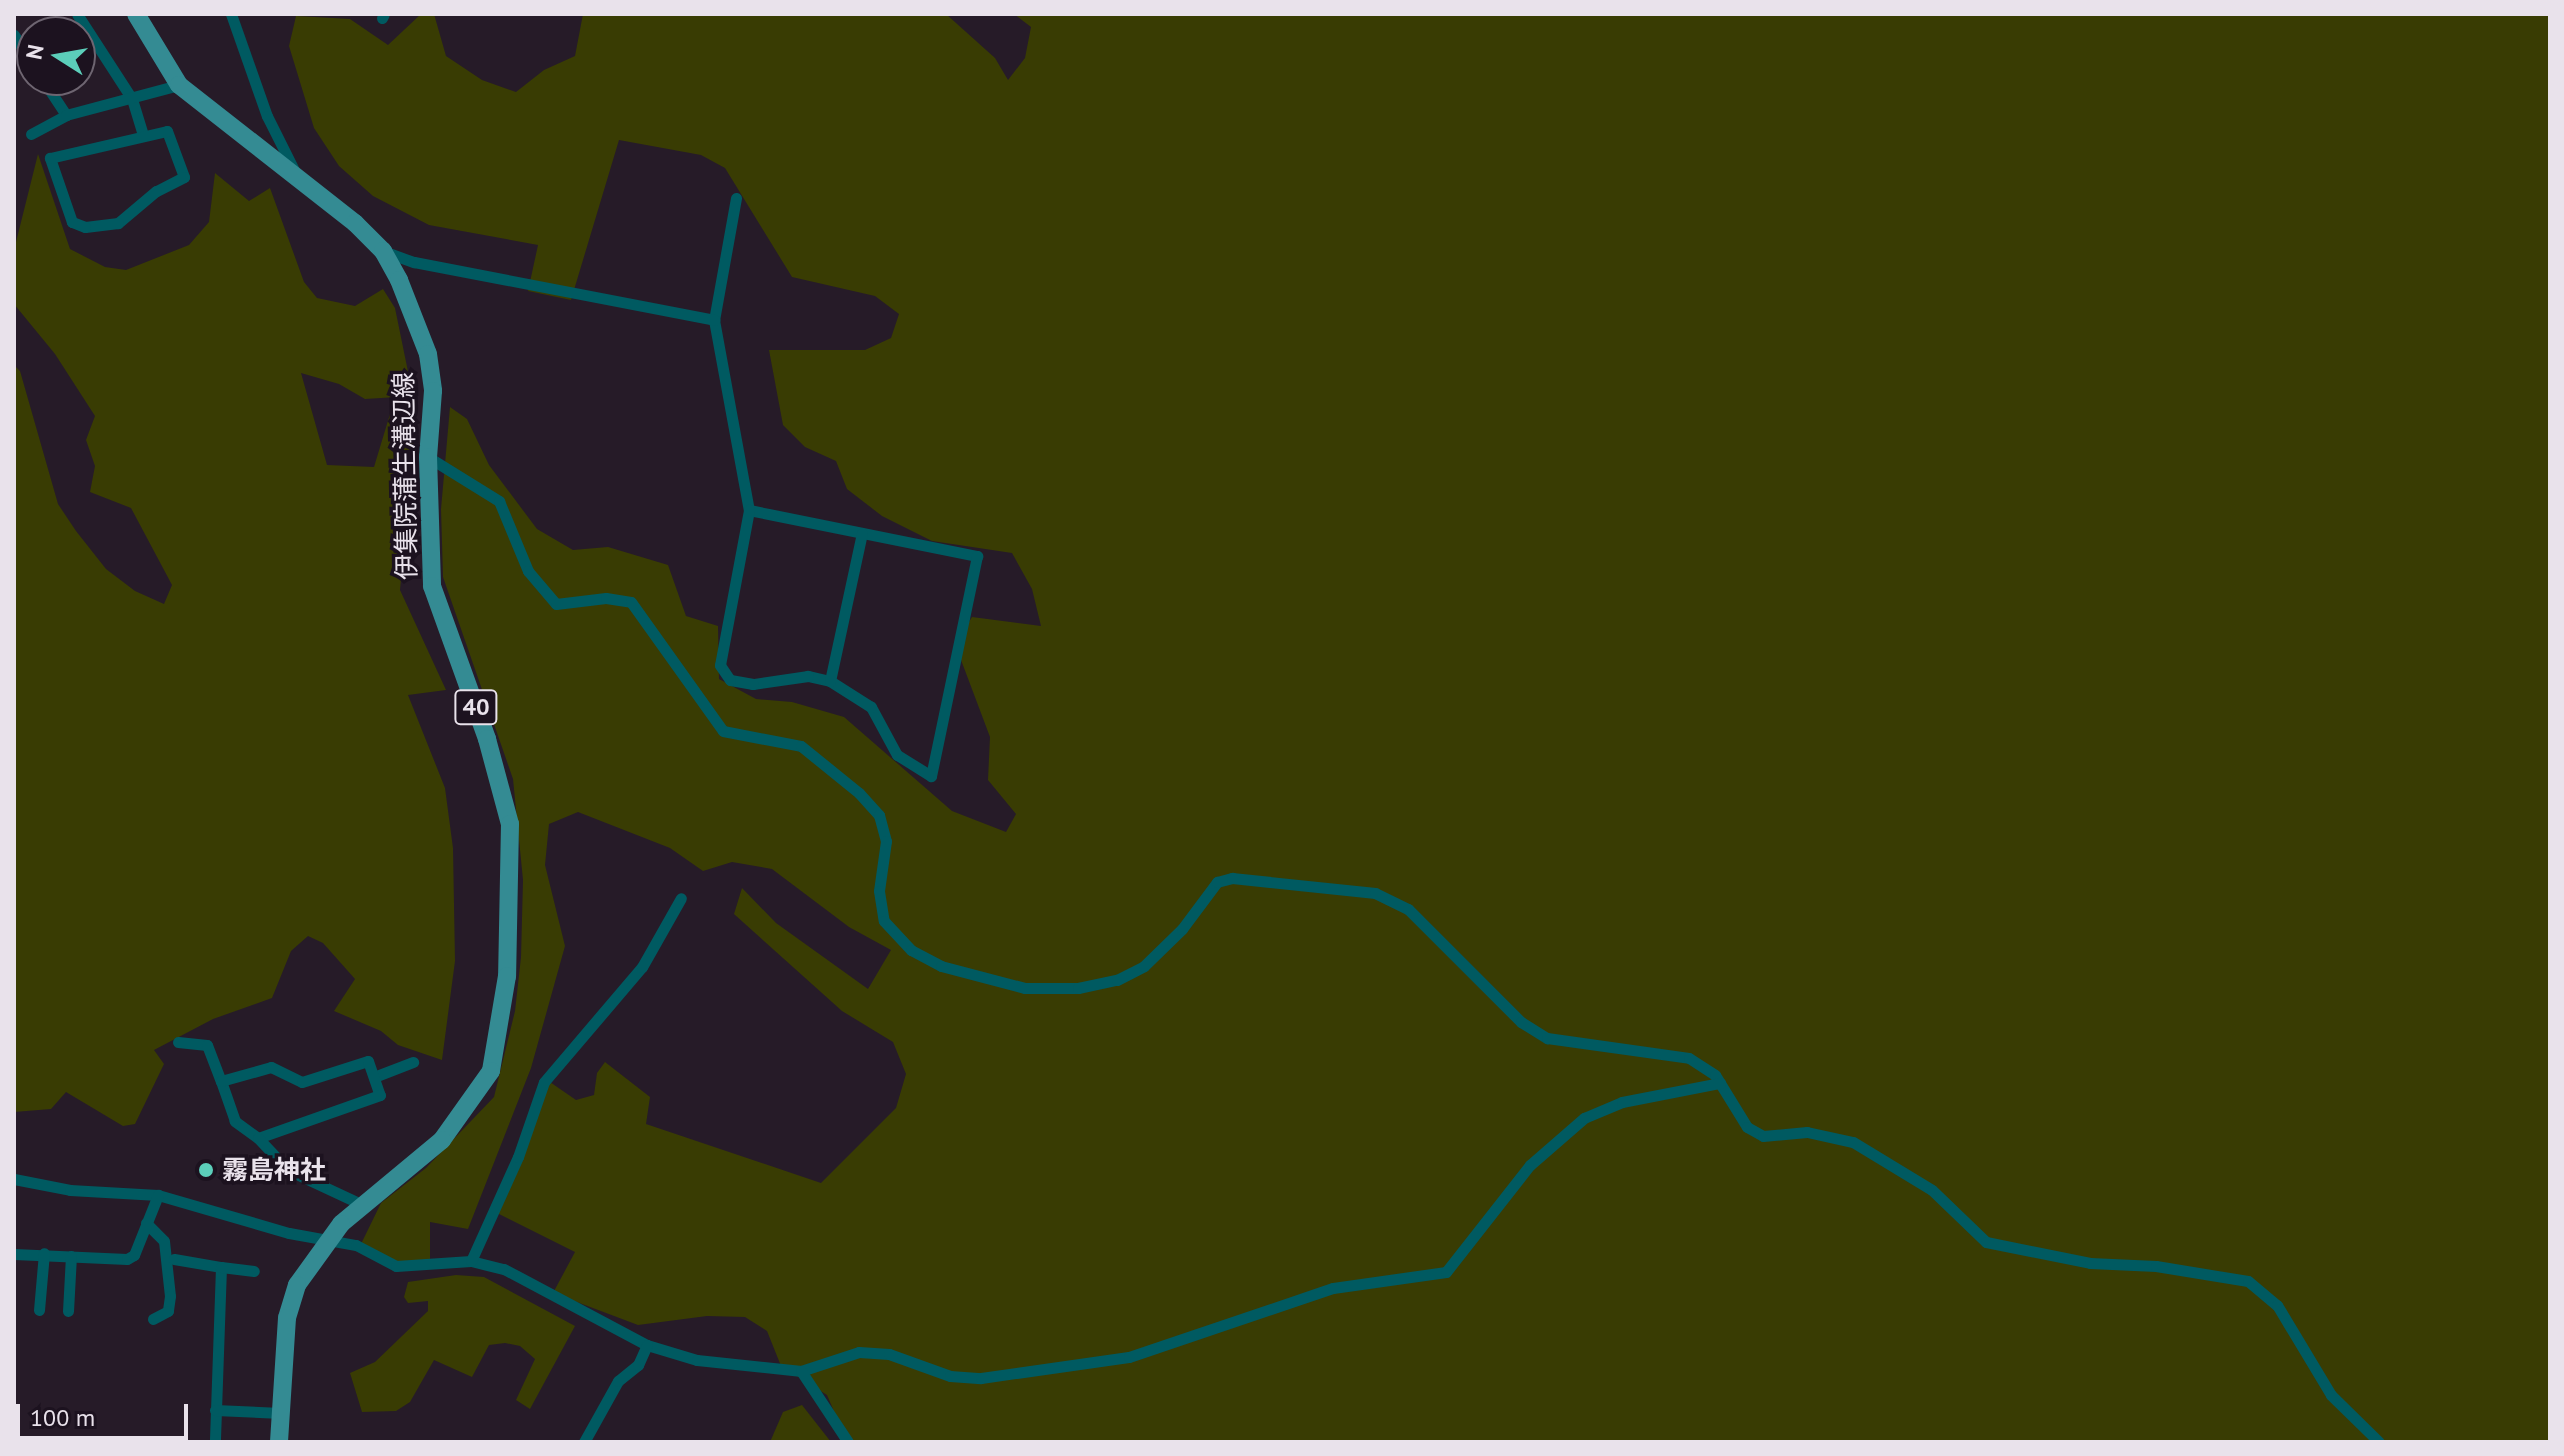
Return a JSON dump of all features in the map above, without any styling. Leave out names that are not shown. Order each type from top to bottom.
[{"type":"main road","name":"伊集院蒲生溝辺線","points":[[136,14],[179,85],[383,251],[428,354],[433,391],[428,457],[432,586],[487,739],[510,824],[504,1001],[491,1071],[471,1104],[442,1140],[361,1204],[328,1238],[297,1285],[287,1318],[279,1442]]},
{"type":"street","points":[[77,14],[132,99],[143,134]]},
{"type":"street","points":[[231,14],[267,116],[299,181]]},
{"type":"street","points":[[31,134],[66,115],[179,85]]},
{"type":"street","points":[[54,96],[66,115]]},
{"type":"street","points":[[167,131],[184,177],[156,191],[118,223],[85,227],[72,222],[50,158],[143,134],[167,131]]},
{"type":"street","points":[[736,198],[714,320],[749,510],[720,665],[730,680],[753,684],[808,676],[830,681],[871,707],[897,755],[931,776],[977,556],[749,510]]},
{"type":"street","points":[[383,251],[414,262],[714,320]]},
{"type":"street","points":[[428,457],[499,501],[528,571],[556,604],[606,598],[631,602],[723,731],[801,746],[859,793],[879,815],[885,832],[879,891],[884,921],[911,950],[941,966],[1025,988],[1078,988],[1117,980],[1144,966],[1182,929],[1217,882],[1232,878],[1375,893],[1408,909],[1521,1022],[1547,1038],[1689,1058],[1720,1083],[1747,1127],[1763,1136],[1807,1132],[1853,1142],[1932,1190],[1986,1242],[2090,1263],[2156,1266],[2248,1281],[2277,1305],[2331,1395],[2379,1442]]},
{"type":"street","points":[[830,681],[862,533]]},
{"type":"street","points":[[471,1261],[513,1169],[544,1082],[642,967],[681,898]]},
{"type":"street","points":[[178,1042],[207,1045],[235,1121],[258,1138],[288,1170],[361,1204]]},
{"type":"street","points":[[221,1081],[271,1067],[302,1082],[368,1061],[380,1095],[258,1138]]},
{"type":"street","points":[[374,1077],[413,1062]]},
{"type":"street","points":[[14,1179],[70,1190],[158,1195],[289,1233],[356,1245],[396,1266],[471,1261],[504,1269],[647,1345],[697,1360],[801,1371],[859,1352],[889,1354],[950,1376],[1048,1372],[1179,1344],[1333,1288],[1381,1278],[1432,1277],[1446,1272],[1530,1165],[1584,1118],[1622,1102],[1720,1083]]},
{"type":"street","points":[[14,1254],[127,1259],[158,1195]]},
{"type":"street","points":[[146,1223],[164,1241],[170,1296],[168,1311],[153,1319]]},
{"type":"street","points":[[39,1310],[44,1253]]},
{"type":"street","points":[[68,1311],[71,1256]]},
{"type":"street","points":[[174,1259],[254,1271]]},
{"type":"street","points":[[215,1442],[221,1267]]},
{"type":"street","points":[[584,1442],[618,1381],[638,1365],[647,1345]]},
{"type":"street","points":[[801,1371],[848,1442]]},
{"type":"street","points":[[215,1410],[281,1413]]},
{"type":"shaded area","points":[[421,14],[434,14],[446,56],[482,80],[516,92],[544,70],[575,56],[583,14],[946,14],[995,58],[1008,80],[1025,58],[1031,27],[1014,14],[2550,14],[2550,1442],[847,1442],[827,1395],[781,1366],[767,1331],[745,1317],[707,1316],[638,1325],[553,1293],[575,1252],[497,1213],[547,1080],[576,1100],[594,1095],[597,1073],[605,1062],[650,1097],[646,1124],[821,1183],[896,1108],[906,1074],[893,1042],[842,1011],[734,914],[742,888],[776,923],[868,989],[891,950],[849,927],[772,869],[732,862],[703,871],[670,848],[578,812],[549,824],[545,865],[565,946],[531,1068],[468,1229],[430,1222],[430,1263],[393,1268],[361,1244],[381,1203],[426,1168],[494,1097],[515,1011],[521,957],[523,880],[513,779],[443,577],[441,509],[450,407],[467,419],[489,465],[537,529],[573,550],[608,547],[668,565],[686,616],[718,626],[719,679],[756,699],[792,702],[844,717],[952,811],[1006,832],[1016,814],[988,780],[990,737],[955,644],[972,617],[1041,626],[1032,589],[1012,553],[932,541],[882,516],[847,489],[836,461],[805,447],[783,425],[769,350],[865,350],[891,338],[899,314],[875,296],[792,277],[725,168],[701,155],[619,140],[571,300],[528,291],[538,245],[429,225],[373,196],[339,166],[314,128],[289,46],[296,16],[350,19],[388,45]]},
{"type":"shaded area","points":[[38,154],[70,249],[105,267],[126,270],[189,245],[209,222],[215,173],[249,201],[270,188],[304,282],[317,298],[355,306],[383,289],[395,308],[413,396],[365,399],[339,384],[301,373],[327,465],[374,467],[390,414],[416,418],[400,590],[446,690],[408,695],[445,788],[453,848],[455,961],[442,1060],[398,1045],[381,1031],[334,1011],[355,979],[323,943],[308,936],[291,951],[272,998],[213,1019],[154,1050],[164,1064],[135,1124],[123,1126],[66,1092],[51,1109],[14,1112],[14,365],[20,371],[58,504],[76,531],[106,569],[135,591],[164,604],[172,585],[131,508],[90,492],[95,466],[86,440],[95,416],[55,354],[14,304],[14,250]]},
{"type":"shaded area","points":[[456,1275],[484,1277],[575,1326],[530,1409],[516,1400],[535,1359],[520,1346],[505,1343],[489,1345],[472,1377],[434,1360],[410,1402],[396,1411],[362,1412],[350,1373],[375,1362],[428,1311],[428,1301],[408,1303],[404,1297],[408,1282]]},
{"type":"shaded area","points":[[802,1405],[831,1442],[770,1442],[783,1412]]},
{"type":"place","name":"霧島神社","points":[[206,1170]]}]
